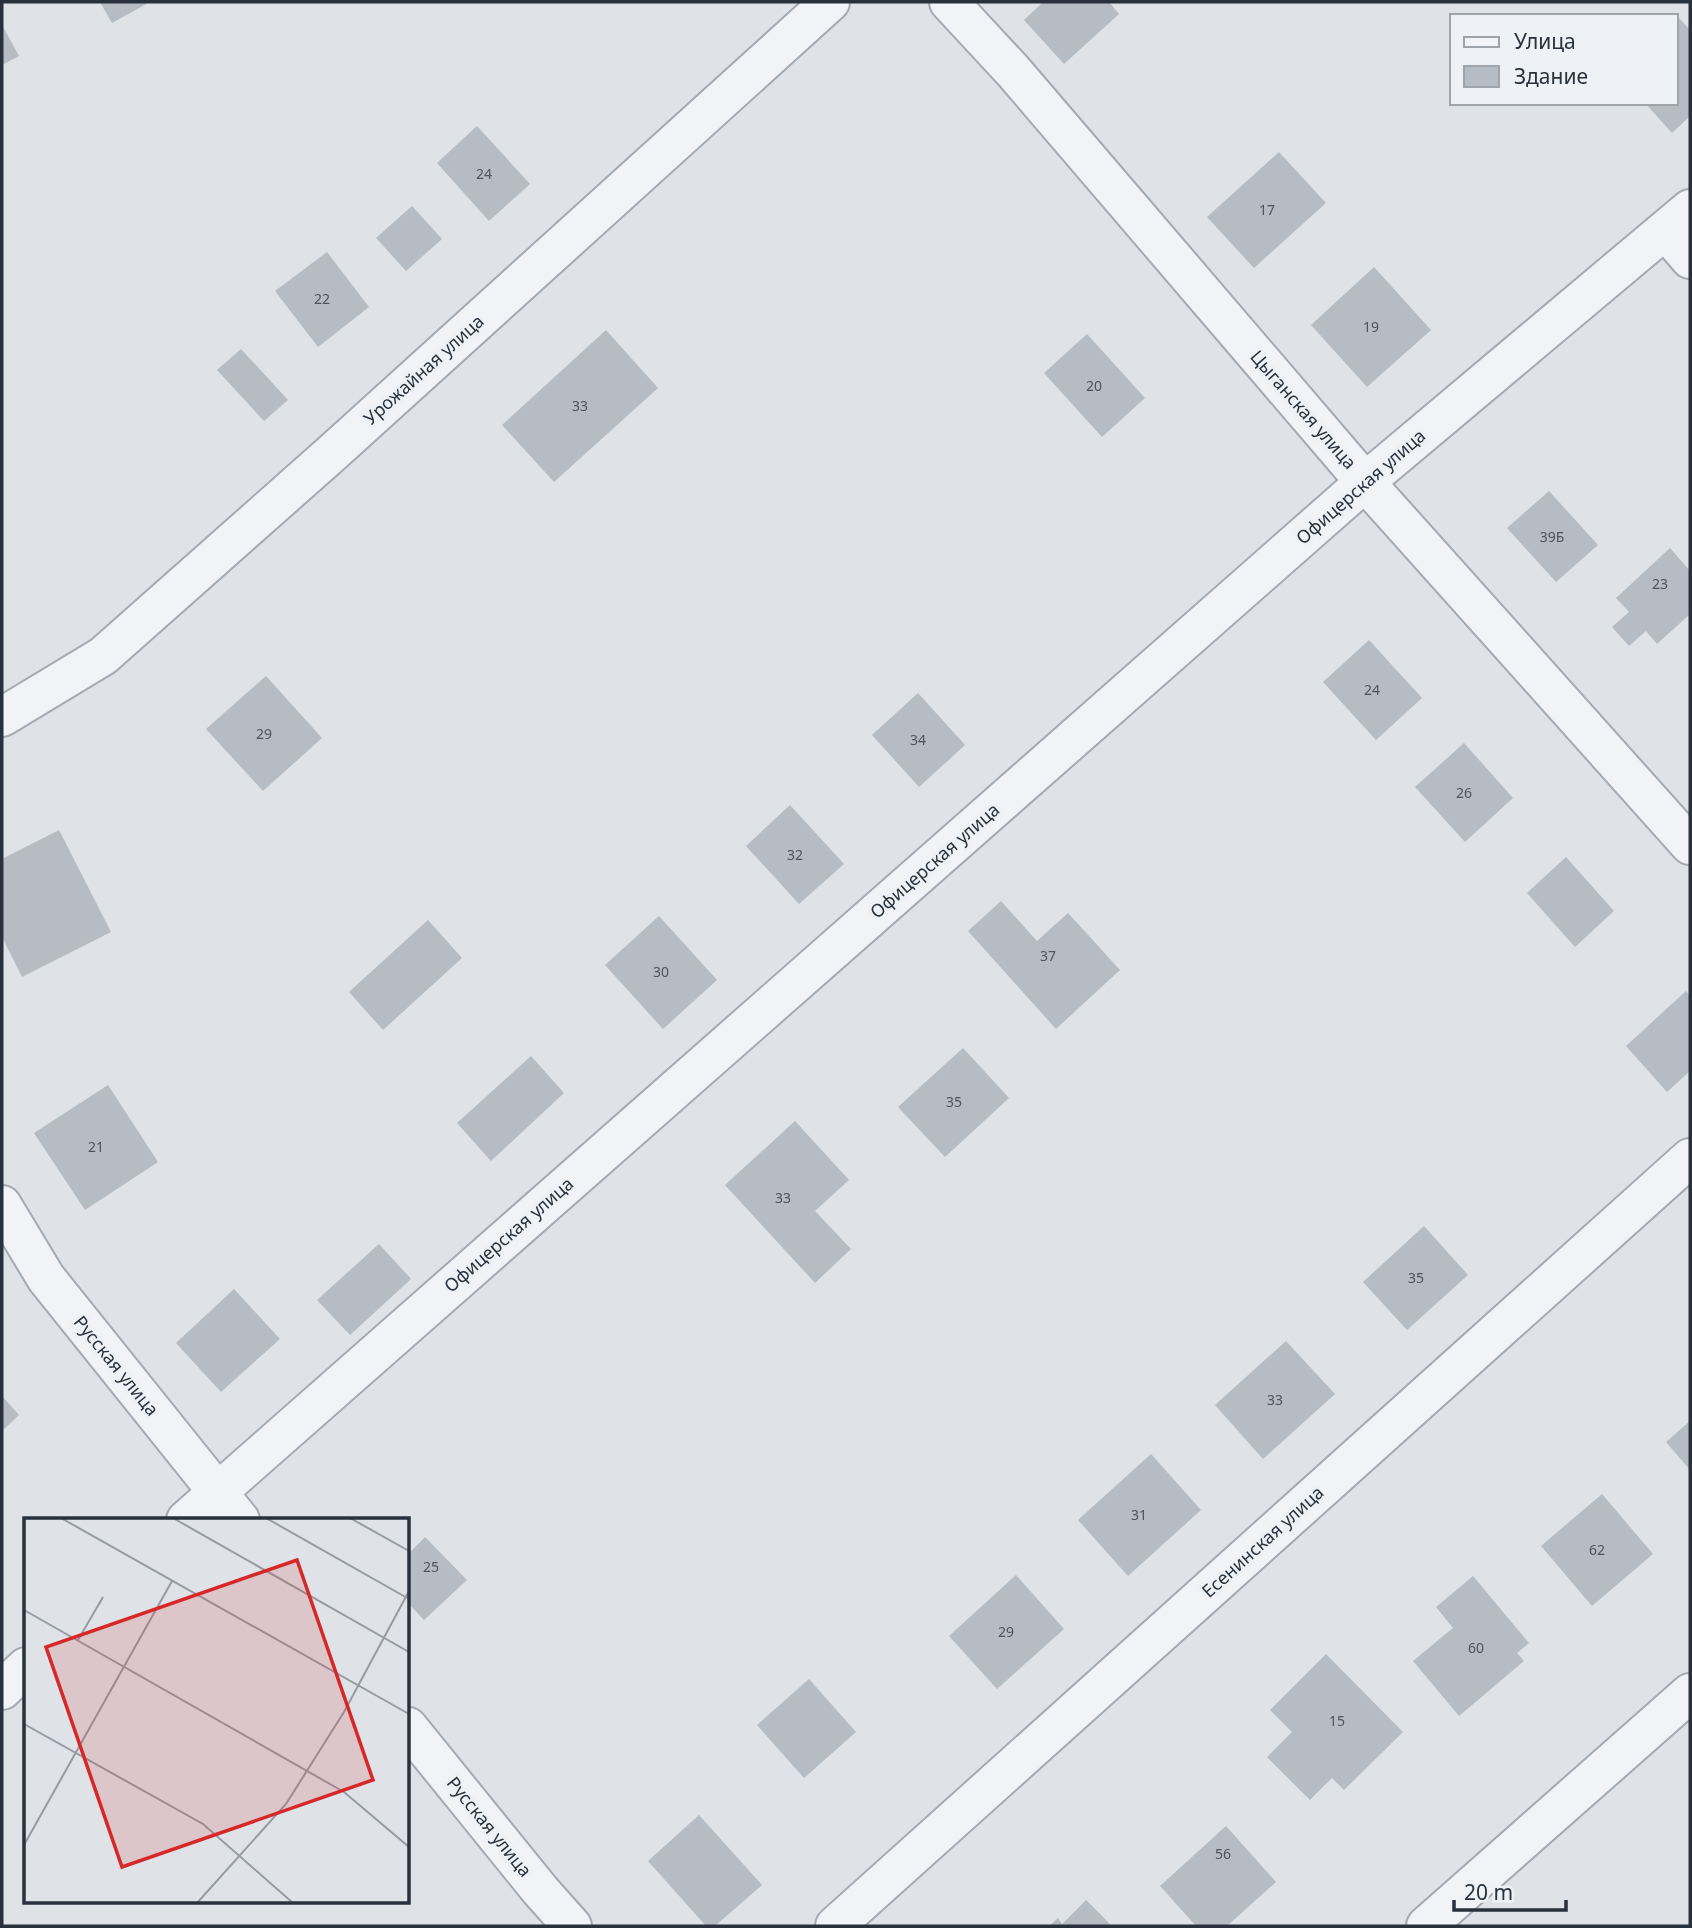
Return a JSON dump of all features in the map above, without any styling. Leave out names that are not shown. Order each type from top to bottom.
[{"type":"street","name":"Урожайная улица","points":[[2,717],[103,656],[341,445],[830,2]]},
{"type":"street","name":"Цыганская улица","points":[[949,2],[1013,71],[1365,482],[1690,845]]},
{"type":"street","name":"Офицерская улица","points":[[192,1518],[229,1506],[1365,482],[1682,233]]},
{"type":"street","name":"Есенинская улица","points":[[835,1926],[1690,1157]]},
{"type":"street","name":"Русская улица","points":[[2,1205],[46,1278],[229,1506]]},
{"type":"street","points":[[2,1690],[24,1669]]},
{"type":"street","points":[[1426,1926],[1690,1693]]},
{"type":"street","name":"Русская улица","points":[[410,1729],[572,1926]]},
{"type":"building","points":[[100,2],[150,2],[112,23]]},
{"type":"building","points":[[1043,2],[1109,2],[1119,14],[1064,64],[1024,20]]},
{"type":"building","points":[[1678,19],[1690,30],[1690,116],[1672,133],[1647,105],[1678,105]]},
{"type":"building","points":[[2,25],[19,56],[2,65]]},
{"type":"building","points":[[477,126],[530,184],[489,221],[437,163]]},
{"type":"building","points":[[1279,152],[1326,203],[1254,268],[1207,217]]},
{"type":"building","points":[[412,206],[442,239],[406,271],[376,238]]},
{"type":"building","points":[[327,252],[369,307],[318,347],[275,291]]},
{"type":"building","points":[[1374,267],[1431,330],[1367,387],[1311,325]]},
{"type":"building","points":[[606,330],[658,388],[554,482],[502,425]]},
{"type":"building","points":[[1087,334],[1145,398],[1102,437],[1044,373]]},
{"type":"building","points":[[241,349],[288,400],[264,421],[217,370]]},
{"type":"building","points":[[1549,491],[1598,545],[1556,582],[1507,528]]},
{"type":"building","points":[[1670,548],[1690,571],[1690,614],[1657,644],[1646,631],[1629,646],[1612,627],[1629,612],[1616,598]]},
{"type":"building","points":[[1369,640],[1422,698],[1376,740],[1323,682]]},
{"type":"building","points":[[266,676],[322,738],[263,791],[206,729]]},
{"type":"building","points":[[918,693],[965,745],[919,787],[872,735]]},
{"type":"building","points":[[1464,743],[1513,798],[1465,842],[1415,787]]},
{"type":"building","points":[[790,805],[844,864],[799,904],[746,846]]},
{"type":"building","points":[[59,830],[111,932],[22,977],[2,937],[2,859]]},
{"type":"building","points":[[1566,857],[1614,911],[1575,947],[1527,893]]},
{"type":"building","points":[[1001,901],[1037,941],[1068,913],[1120,970],[1056,1029],[968,931]]},
{"type":"building","points":[[659,916],[717,980],[663,1029],[605,965]]},
{"type":"building","points":[[428,920],[462,958],[383,1030],[349,992]]},
{"type":"building","points":[[1686,991],[1690,996],[1690,1071],[1667,1092],[1626,1046]]},
{"type":"building","points":[[963,1048],[1009,1098],[945,1157],[898,1107]]},
{"type":"building","points":[[531,1056],[564,1093],[491,1161],[457,1123]]},
{"type":"building","points":[[108,1085],[158,1162],[85,1210],[34,1133]]},
{"type":"building","points":[[795,1121],[849,1180],[815,1211],[851,1249],[815,1283],[725,1185]]},
{"type":"building","points":[[1424,1226],[1468,1275],[1407,1330],[1363,1282]]},
{"type":"building","points":[[379,1244],[411,1279],[350,1335],[317,1300]]},
{"type":"building","points":[[234,1289],[280,1339],[221,1392],[176,1343]]},
{"type":"building","points":[[1286,1341],[1335,1394],[1263,1459],[1215,1405]]},
{"type":"building","points":[[2,1396],[19,1415],[2,1431]]},
{"type":"building","points":[[1690,1421],[1690,1470],[1666,1442]]},
{"type":"building","points":[[1151,1454],[1201,1510],[1128,1576],[1078,1520]]},
{"type":"building","points":[[1602,1494],[1653,1554],[1592,1606],[1541,1546]]},
{"type":"building","points":[[425,1537],[467,1580],[424,1620],[410,1605],[410,1552]]},
{"type":"building","points":[[1016,1575],[1064,1629],[997,1689],[949,1636]]},
{"type":"building","points":[[1473,1576],[1529,1643],[1517,1653],[1524,1661],[1459,1716],[1413,1661],[1453,1628],[1436,1607]]},
{"type":"building","points":[[1326,1654],[1403,1732],[1344,1790],[1332,1778],[1310,1800],[1267,1757],[1292,1732],[1270,1710]]},
{"type":"building","points":[[809,1679],[856,1732],[804,1778],[757,1725]]},
{"type":"building","points":[[699,1815],[762,1885],[715,1926],[706,1926],[648,1861]]},
{"type":"building","points":[[1226,1826],[1276,1882],[1227,1926],[1196,1926],[1160,1886]]},
{"type":"building","points":[[1086,1900],[1112,1926],[1049,1926],[1058,1918],[1062,1924]]}]
